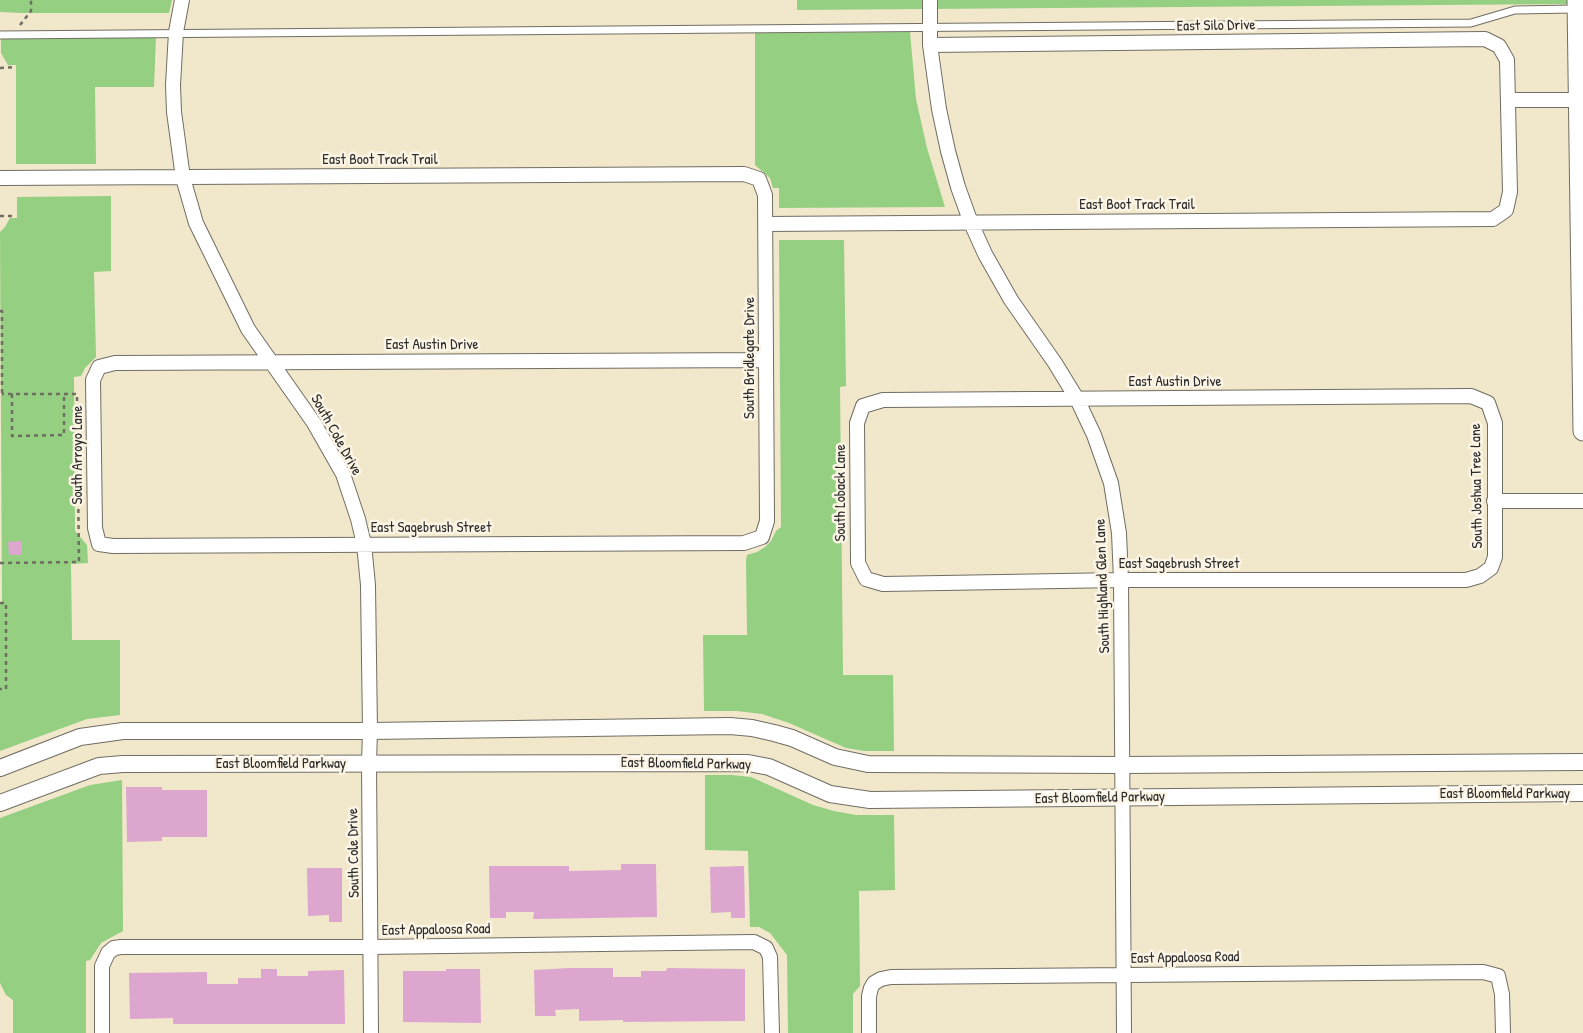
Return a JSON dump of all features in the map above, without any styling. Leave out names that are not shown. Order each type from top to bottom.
[{"type":"main road","points":[[1577,5],[1582,212],[1583,431]]},
{"type":"street","name":"South Cole Drive","points":[[182,0],[176,32],[173,77],[174,112],[183,178],[196,223],[248,328],[309,416],[343,474],[364,544],[368,585],[371,1033]]},
{"type":"street","name":"South Highland Glen Lane","points":[[930,0],[930,46],[938,110],[958,187],[971,223],[985,254],[1010,300],[1054,362],[1077,399],[1094,435],[1111,483],[1119,534],[1121,580],[1124,1033]]},
{"type":"street","name":"East Silo Drive","points":[[930,46],[1485,39],[1500,46],[1507,60],[1508,100]]},
{"type":"street","points":[[1508,100],[1578,100]]},
{"type":"street","name":"East Boot Track Trail","points":[[765,224],[1493,219],[1506,210],[1510,192],[1508,100]]},
{"type":"street","name":"East Boot Track Trail","points":[[0,178],[744,174],[759,179]]},
{"type":"street","name":"South Bridlegate Drive","points":[[759,179],[765,195],[767,521],[762,537]]},
{"type":"street","name":"East Austin Drive","points":[[100,368],[116,362],[766,360]]},
{"type":"street","name":"South Arroyo Lane","points":[[100,368],[93,380],[95,528],[100,544]]},
{"type":"street","name":"East Austin Drive","points":[[863,406],[883,400],[1471,396],[1488,403]]},
{"type":"street","name":"South Joshua Tree Lane","points":[[1488,403],[1495,423],[1495,556],[1491,568]]},
{"type":"street","name":"South Loback Lane","points":[[863,406],[857,423],[858,563],[866,579]]},
{"type":"street","points":[[1494,501],[1583,500]]},
{"type":"street","name":"East Sagebrush Street","points":[[100,544],[113,546],[744,543],[762,537]]},
{"type":"street","name":"East Sagebrush Street","points":[[866,579],[883,584],[1121,580],[1466,580],[1480,576],[1491,568]]},
{"type":"street","name":"East Bloomfield Parkway","points":[[0,768],[80,737],[123,731],[370,731],[730,726],[752,728],[792,738],[835,757],[868,764],[1122,765],[1583,762]]},
{"type":"street","name":"East Bloomfield Parkway","points":[[0,803],[99,766],[123,764],[739,763],[769,768],[830,794],[870,800],[1583,794]]},
{"type":"street","name":"East Appaloosa Road","points":[[102,1033],[102,966],[108,953],[114,948],[121,947],[371,947],[754,942],[766,948],[770,957],[772,1033]]},
{"type":"street","name":"East Appaloosa Road","points":[[869,1033],[869,996],[874,983],[891,977],[1484,972],[1498,976],[1502,994],[1502,1033]]},
{"type":"lane","points":[[0,35],[176,32],[1471,23],[1516,10],[1577,5]]},
{"type":"path","points":[[18,26],[31,11],[31,0]]},
{"type":"path","points":[[0,68],[14,67]]},
{"type":"path","points":[[0,216],[14,216]]},
{"type":"path","points":[[0,311],[2,311],[1,394],[77,394],[79,562],[0,563]]},
{"type":"path","points":[[12,394],[12,436],[64,436],[64,394]]},
{"type":"path","points":[[0,603],[6,603],[6,689],[0,689]]},
{"type":"green space","points":[[0,0],[172,0],[169,13],[22,13],[0,12]]},
{"type":"green space","points":[[797,0],[1567,0],[1568,4],[797,10]]},
{"type":"green space","points":[[910,32],[916,99],[927,148],[945,207],[779,208],[779,188],[773,188],[770,178],[755,165],[755,33]]},
{"type":"green space","points":[[156,37],[154,87],[95,87],[96,164],[16,164],[16,65],[8,65],[1,53],[1,39]]},
{"type":"green space","points":[[111,196],[111,271],[94,272],[96,357],[85,368],[81,376],[74,377],[75,531],[87,545],[88,563],[71,564],[72,640],[120,640],[120,715],[87,719],[0,751],[0,604],[2,602],[0,232],[10,218],[17,218],[17,197]]},
{"type":"green space","points":[[779,240],[844,240],[846,386],[840,387],[843,675],[893,675],[894,751],[864,751],[846,748],[789,723],[762,714],[737,711],[704,711],[703,635],[747,635],[747,555],[765,547],[781,527]]},
{"type":"green space","points":[[705,775],[751,777],[813,805],[834,811],[856,815],[894,815],[895,890],[859,891],[860,986],[853,994],[853,1033],[788,1033],[787,955],[770,933],[759,927],[750,927],[748,851],[705,850]]},
{"type":"green space","points":[[122,780],[123,931],[101,943],[90,960],[86,961],[86,1033],[13,1033],[13,1000],[6,995],[0,983],[0,818],[90,785]]},
{"type":"building","points":[[22,541],[22,555],[9,555],[8,542]]},
{"type":"building","points":[[126,787],[162,787],[162,790],[207,790],[207,837],[162,837],[162,841],[127,842]]},
{"type":"building","points":[[621,864],[656,864],[657,917],[533,919],[534,912],[506,912],[506,918],[490,918],[489,866],[569,866],[569,871],[621,870]]},
{"type":"building","points":[[744,866],[745,918],[731,918],[731,912],[711,913],[710,867]]},
{"type":"building","points":[[307,868],[342,868],[342,922],[329,922],[329,915],[308,916]]},
{"type":"building","points":[[613,968],[613,977],[641,977],[641,971],[666,971],[667,968],[745,969],[745,1021],[579,1021],[579,1009],[555,1010],[556,1016],[535,1016],[534,970]]},
{"type":"building","points":[[261,969],[277,969],[277,976],[308,976],[308,971],[344,970],[345,1024],[173,1024],[173,1018],[130,1019],[129,973],[207,972],[207,984],[238,984],[238,978],[261,978]]},
{"type":"building","points":[[446,969],[480,969],[481,1023],[403,1022],[403,971],[446,971]]}]
